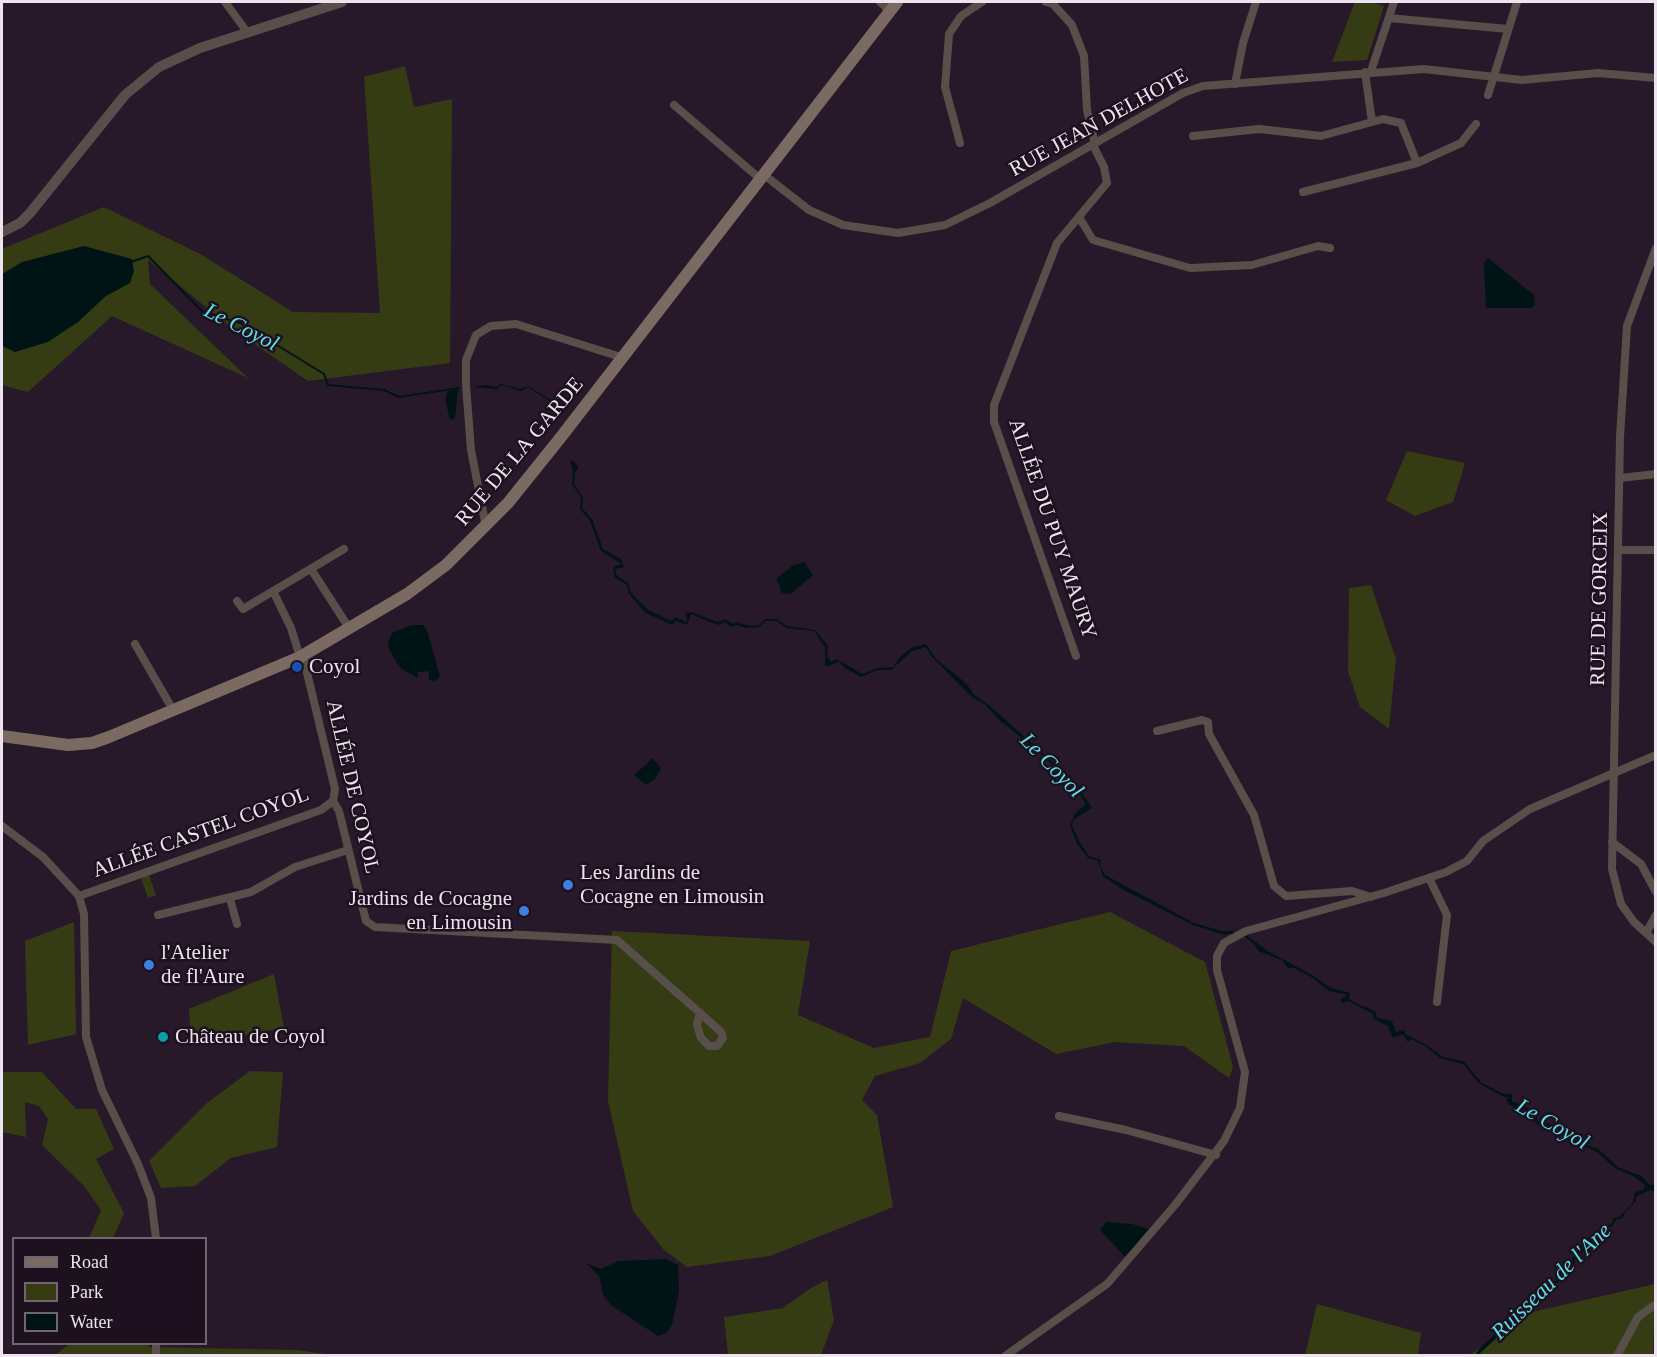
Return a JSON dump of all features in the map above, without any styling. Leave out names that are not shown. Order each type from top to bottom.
[{"type":"main road","name":"RUE DE LA GARDE","points":[[2,736],[80,745],[100,740],[302,656],[407,594],[446,565],[486,527],[624,358],[889,4]]},
{"type":"street","points":[[225,2],[247,32]]},
{"type":"street","points":[[2,232],[20,223],[30,213],[125,95],[159,67],[200,48],[342,2]]},
{"type":"street","points":[[960,143],[945,87],[949,34],[961,16],[982,2]]},
{"type":"street","points":[[1046,2],[1053,4],[1072,25],[1084,56],[1086,110],[1094,144]]},
{"type":"street","points":[[1235,84],[1243,43],[1256,2]]},
{"type":"street","points":[[1372,122],[1368,72],[1394,2]]},
{"type":"street","points":[[1488,95],[1492,76],[1517,2]]},
{"type":"street","points":[[1389,18],[1508,29]]},
{"type":"street","name":"RUE JEAN DELHOTE","points":[[674,105],[761,176],[817,214],[865,230],[898,233],[945,225],[990,203],[1183,93],[1203,86],[1424,69],[1522,80],[1598,73],[1656,78]]},
{"type":"street","points":[[1193,136],[1259,129],[1321,136],[1383,118],[1401,123],[1417,163]]},
{"type":"street","points":[[1303,192],[1417,163],[1461,143],[1476,124]]},
{"type":"street","name":"ALLÉE DU PUY MAURY","points":[[1076,656],[994,422],[994,405],[1057,243],[1107,183],[1104,167],[1094,144]]},
{"type":"street","points":[[1079,217],[1093,240],[1190,268],[1252,265],[1318,246],[1329,248]]},
{"type":"street","name":"RUE DE GORCEIX","points":[[1656,248],[1627,326],[1620,478],[1612,842],[1612,868],[1621,904],[1656,942]]},
{"type":"street","points":[[486,527],[471,450],[466,386],[466,360],[476,335],[491,326],[516,324],[624,358]]},
{"type":"street","points":[[1620,478],[1656,474]]},
{"type":"street","points":[[237,601],[243,609],[344,549]]},
{"type":"street","points":[[1620,550],[1656,550]]},
{"type":"street","points":[[311,569],[349,628]]},
{"type":"street","name":"ALLÉE DE COYOL","points":[[273,591],[302,656],[335,789],[333,801],[339,811],[366,921],[375,927],[617,940],[700,1013]]},
{"type":"street","points":[[135,644],[173,710]]},
{"type":"street","points":[[1157,731],[1202,720],[1208,722],[1209,734],[1254,815],[1274,886],[1286,896],[1352,891],[1371,897]]},
{"type":"street","points":[[1005,1356],[1107,1284],[1215,1155],[1240,1108],[1244,1094],[1245,1072],[1217,970],[1217,956],[1224,943],[1246,931],[1371,897],[1429,878],[1467,861],[1483,841],[1530,808],[1656,754]]},
{"type":"street","name":"ALLÉE CASTEL COYOL","points":[[79,896],[321,810],[333,801]]},
{"type":"street","points":[[2,826],[43,857],[79,896],[84,914],[86,1037],[102,1090],[138,1164],[151,1198],[156,1237]]},
{"type":"street","points":[[1612,842],[1641,864],[1656,892]]},
{"type":"street","points":[[158,915],[183,906],[251,892],[296,867],[348,850]]},
{"type":"street","points":[[1429,878],[1447,915],[1437,1002]]},
{"type":"street","points":[[230,898],[237,924]]},
{"type":"street","points":[[1646,933],[1656,915]]},
{"type":"street","points":[[1059,1116],[1126,1130],[1215,1155]]},
{"type":"street","points":[[1617,1356],[1638,1317],[1656,1304]]},
{"type":"green space","points":[[1355,2],[1372,2],[1384,6],[1367,60],[1332,62]]},
{"type":"green space","points":[[405,66],[414,107],[452,99],[450,363],[308,381],[233,329],[148,260],[150,284],[248,378],[112,316],[28,392],[2,385],[2,249],[104,207],[202,255],[293,312],[380,313],[364,77]]},
{"type":"green space","points":[[1407,451],[1465,463],[1453,502],[1415,516],[1386,500]]},
{"type":"green space","points":[[1371,585],[1396,659],[1389,729],[1360,707],[1348,671],[1349,588]]},
{"type":"green space","points":[[149,875],[156,895],[148,898],[141,878]]},
{"type":"green space","points":[[1110,912],[1205,962],[1233,1067],[1229,1078],[1184,1046],[1115,1042],[1056,1054],[963,998],[951,1039],[920,1063],[875,1076],[862,1100],[877,1115],[893,1207],[770,1256],[687,1267],[664,1250],[633,1211],[608,1101],[612,931],[810,941],[798,1015],[874,1048],[930,1037],[951,951]]},
{"type":"green space","points":[[74,922],[76,1034],[28,1045],[25,941]]},
{"type":"green space","points":[[274,974],[284,1028],[191,1044],[189,1009]]},
{"type":"green space","points":[[250,1071],[283,1072],[277,1147],[231,1158],[195,1186],[161,1188],[149,1161],[207,1103]]},
{"type":"green space","points":[[2,1072],[42,1072],[76,1109],[96,1109],[114,1149],[96,1159],[124,1213],[113,1237],[89,1237],[101,1210],[84,1186],[42,1145],[48,1119],[39,1106],[25,1102],[26,1137],[2,1132]]},
{"type":"green space","points":[[827,1280],[834,1320],[821,1355],[728,1355],[724,1317],[783,1308],[811,1288]]},
{"type":"green space","points":[[1655,1284],[1653,1355],[1468,1356],[1532,1312]]},
{"type":"green space","points":[[1317,1304],[1421,1333],[1418,1355],[1305,1355]]},
{"type":"green space","points":[[68,1345],[297,1350],[333,1355],[54,1356]]},
{"type":"water","points":[[84,246],[132,259],[134,271],[130,283],[106,296],[78,322],[48,342],[15,352],[2,346],[2,274],[22,262]]},
{"type":"water","points":[[1488,258],[1534,295],[1535,305],[1531,308],[1486,308],[1484,263]]},
{"type":"water","points":[[501,384],[520,389],[528,386],[553,401],[556,413],[551,402],[528,387],[521,391],[502,385],[497,389],[473,387],[485,385],[497,387]]},
{"type":"water","points":[[458,389],[455,418],[450,420],[445,399],[448,391]]},
{"type":"water","points":[[572,460],[579,467],[575,473],[574,484],[583,498],[582,508],[592,519],[603,549],[621,559],[624,567],[615,569],[617,576],[628,583],[631,593],[648,610],[672,621],[675,617],[687,622],[686,613],[691,612],[717,622],[726,619],[732,624],[736,622],[750,626],[759,625],[765,619],[777,619],[787,626],[815,630],[828,646],[827,656],[831,662],[837,659],[862,674],[877,668],[893,667],[901,656],[913,647],[926,644],[936,659],[967,684],[973,694],[990,706],[1074,781],[1092,808],[1073,820],[1072,825],[1089,856],[1101,860],[1100,865],[1105,875],[1194,923],[1225,932],[1238,929],[1225,935],[1193,925],[1120,888],[1103,876],[1098,861],[1088,858],[1077,844],[1070,826],[1075,813],[1086,804],[1072,783],[1037,750],[998,719],[986,705],[972,697],[931,656],[926,647],[912,651],[891,670],[877,670],[861,677],[845,668],[839,661],[829,666],[825,665],[825,647],[814,631],[786,628],[777,621],[766,621],[759,627],[745,628],[737,625],[731,627],[725,622],[718,625],[691,614],[687,625],[676,621],[672,625],[646,613],[629,594],[626,584],[615,578],[613,567],[622,564],[601,551],[590,521],[580,509],[581,498],[572,484],[573,469],[570,463]]},
{"type":"water","points":[[804,562],[813,575],[791,594],[782,593],[776,579],[792,566]]},
{"type":"water","points":[[411,625],[423,625],[427,630],[440,677],[435,681],[429,680],[429,671],[418,672],[418,678],[400,668],[389,649],[388,642],[392,633]]},
{"type":"water","points":[[653,758],[661,769],[656,778],[646,785],[634,775]]},
{"type":"water","name":"Ruisseau de l'Ane","points":[[1245,934],[1268,951],[1331,988],[1350,993],[1349,999],[1375,1011],[1377,1018],[1392,1021],[1396,1032],[1404,1030],[1406,1035],[1425,1044],[1443,1057],[1463,1061],[1482,1083],[1504,1094],[1512,1094],[1512,1101],[1535,1111],[1538,1121],[1566,1128],[1567,1134],[1576,1136],[1581,1143],[1598,1149],[1618,1167],[1641,1176],[1651,1186],[1655,1183],[1655,1192],[1650,1190],[1636,1197],[1636,1201],[1625,1212],[1623,1218],[1616,1220],[1586,1248],[1575,1260],[1573,1268],[1568,1272],[1559,1273],[1560,1281],[1526,1306],[1503,1332],[1478,1355],[1475,1355],[1516,1315],[1522,1303],[1528,1303],[1550,1282],[1556,1281],[1556,1273],[1572,1266],[1573,1256],[1577,1257],[1592,1239],[1612,1223],[1613,1218],[1619,1217],[1633,1202],[1635,1192],[1643,1190],[1645,1185],[1633,1176],[1616,1169],[1597,1152],[1563,1136],[1563,1131],[1539,1126],[1535,1122],[1533,1113],[1509,1105],[1506,1099],[1509,1097],[1506,1098],[1480,1084],[1466,1065],[1440,1058],[1424,1045],[1410,1039],[1408,1042],[1403,1034],[1393,1038],[1388,1026],[1374,1019],[1373,1014],[1348,1001],[1342,1003],[1341,999],[1348,995],[1329,991],[1311,977],[1294,968],[1288,968],[1282,960],[1258,951],[1255,945],[1243,935]]},
{"type":"water","points":[[1106,1222],[1132,1224],[1149,1229],[1126,1258],[1100,1230]]},
{"type":"water","points":[[665,1259],[678,1265],[679,1291],[672,1325],[667,1333],[658,1336],[611,1305],[603,1295],[599,1276],[586,1263],[601,1269],[618,1261]]},
{"type":"waterway","name":"Le Coyol","points":[[131,262],[148,256],[204,313],[241,323],[324,374],[328,385],[384,390],[399,397],[459,388]]},
{"type":"waterway","name":"Le Coyol","points":[[1223,932],[1235,934]]},
{"type":"waterway","name":"Le Coyol","points":[[1464,1063],[1477,1080]]},
{"type":"place","name":"Coyol","points":[[297,667]]},
{"type":"place","name":"Les Jardins de Cocagne en Limousin","points":[[568,885]]},
{"type":"place","name":"Jardins de Cocagne en Limousin","points":[[524,911]]},
{"type":"place","name":"l'Atelier de fl'Aure","points":[[149,965]]},
{"type":"place","name":"Château de Coyol","points":[[163,1037]]}]
